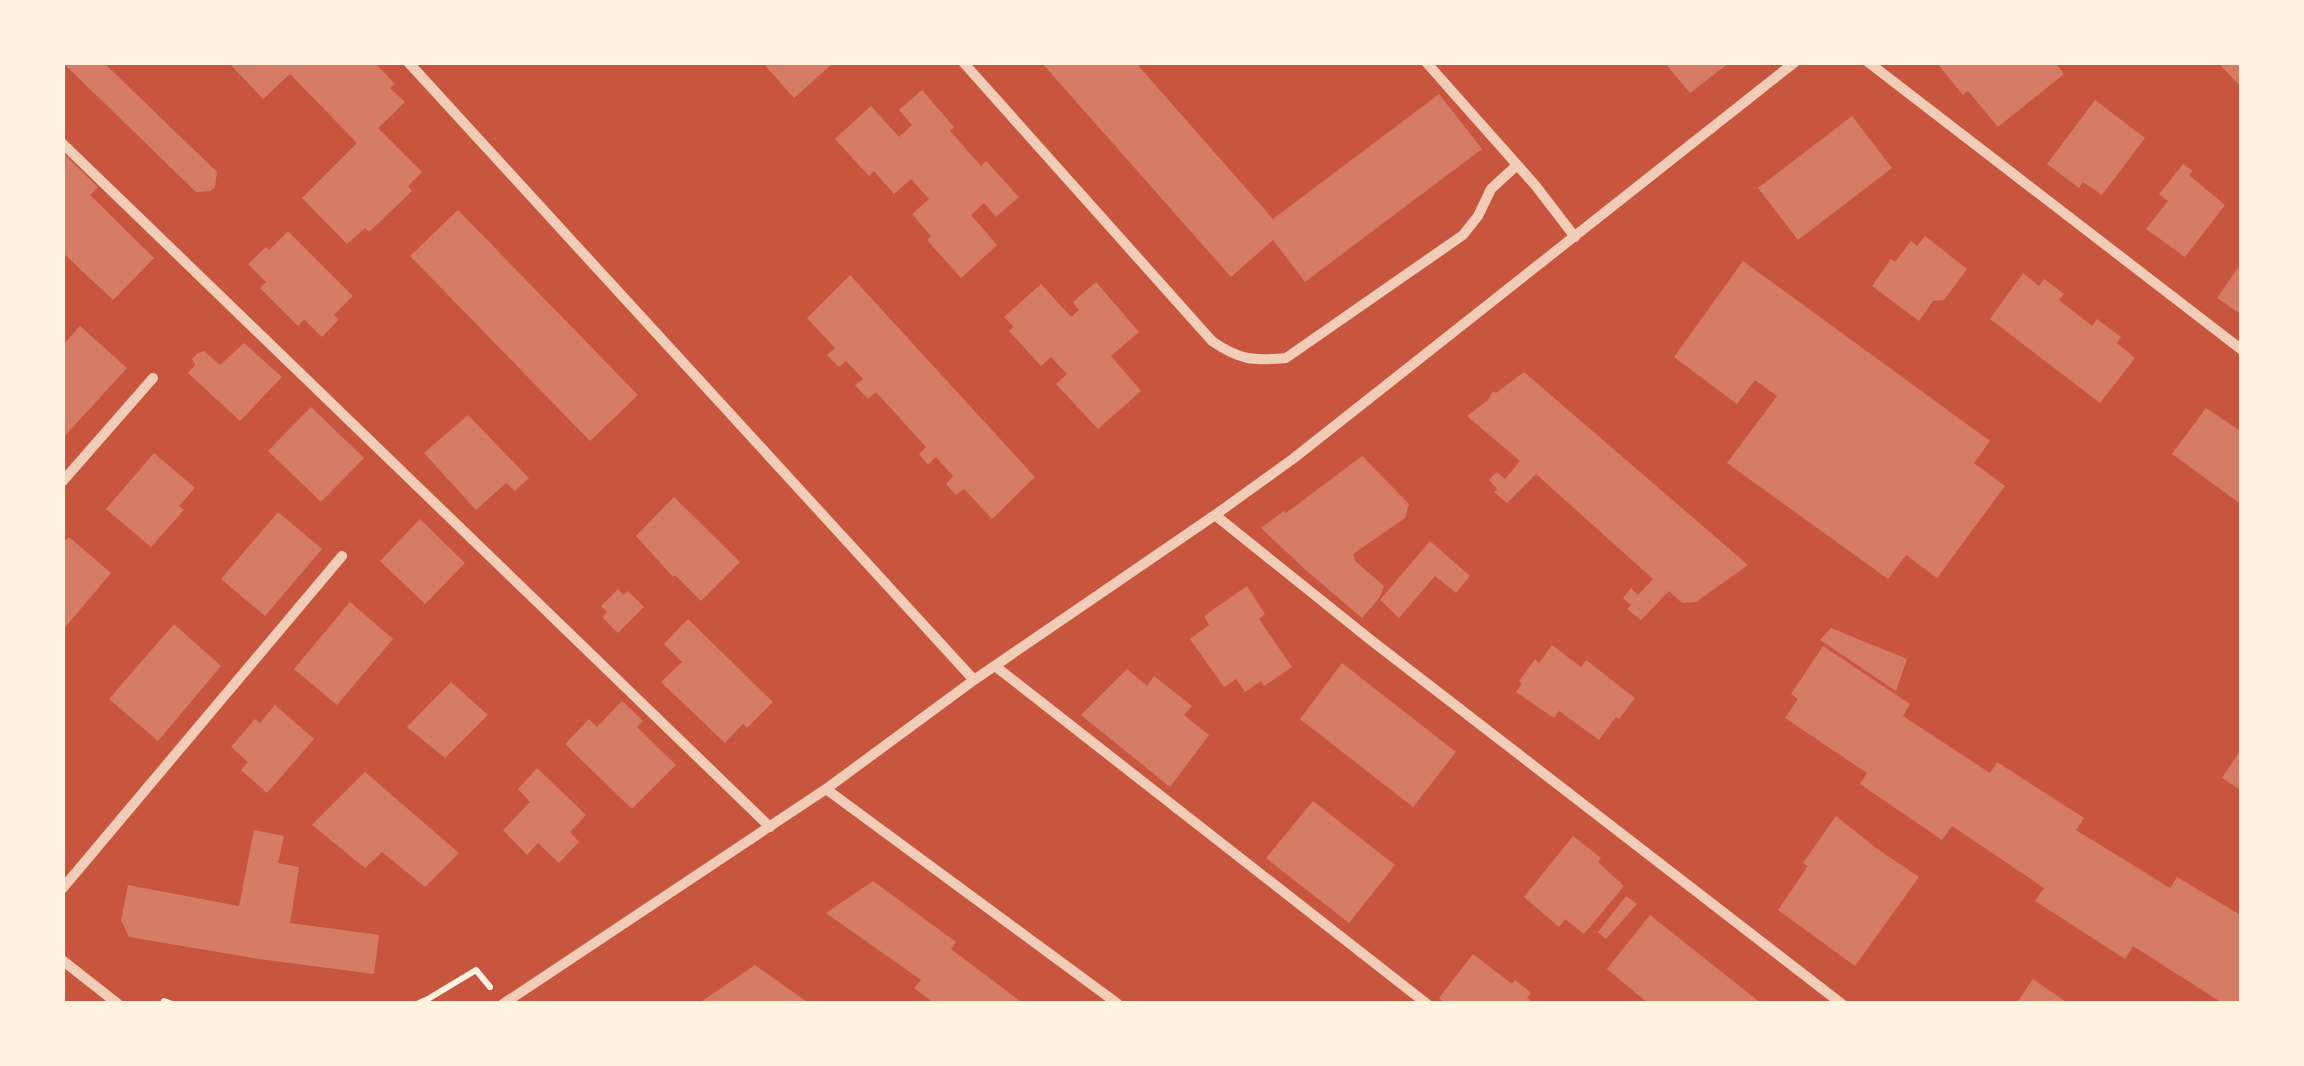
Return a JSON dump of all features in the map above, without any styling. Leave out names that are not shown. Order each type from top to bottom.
[{"type":"street","points":[[408,62],[974,680]]},
{"type":"street","points":[[962,62],[1212,342],[1232,355],[1257,361],[1286,358],[1462,235],[1492,190],[1517,165]]},
{"type":"street","points":[[1426,62],[1535,184],[1575,237]]},
{"type":"street","points":[[504,1003],[826,789],[974,680],[1216,516],[1796,62]]},
{"type":"street","points":[[1868,62],[2242,350]]},
{"type":"street","points":[[62,144],[770,827]]},
{"type":"street","points":[[62,482],[153,378]]},
{"type":"street","points":[[1216,516],[1842,1004]]},
{"type":"street","points":[[62,889],[342,556]]},
{"type":"street","points":[[995,666],[1427,1004]]},
{"type":"street","points":[[826,789],[1118,1004]]},
{"type":"street","points":[[62,960],[118,1004]]},
{"type":"path","points":[[416,1004],[476,970],[504,1003]]},
{"type":"path","points":[[162,1004],[172,1004]]},
{"type":"building","points":[[62,62],[103,62],[217,172],[215,187],[196,192]]},
{"type":"building","points":[[228,62],[374,62],[395,84],[390,88],[405,102],[378,128],[422,172],[408,186],[412,191],[369,232],[365,228],[347,244],[302,198],[357,143],[290,74],[263,99]]},
{"type":"building","points":[[762,62],[828,62],[831,65],[794,98]]},
{"type":"building","points":[[1041,62],[1135,62],[1273,219],[1439,94],[1482,149],[1305,282],[1273,240],[1231,277]]},
{"type":"building","points":[[1664,62],[1730,62],[1690,93]]},
{"type":"building","points":[[1936,62],[2055,62],[2064,74],[1998,127],[1968,91],[1963,95]]},
{"type":"building","points":[[2217,62],[2242,62],[2242,88]]},
{"type":"building","points":[[922,90],[954,127],[950,131],[981,166],[986,161],[1019,197],[996,217],[984,203],[971,215],[997,245],[961,278],[927,240],[931,236],[912,214],[929,199],[911,179],[894,194],[874,171],[869,176],[835,139],[871,106],[899,137],[912,125],[899,110]]},
{"type":"building","points":[[2095,100],[2145,138],[2102,195],[2083,182],[2079,188],[2047,164]]},
{"type":"building","points":[[1852,116],[1892,168],[1798,240],[1758,188]]},
{"type":"building","points":[[62,152],[98,187],[90,195],[154,258],[113,300],[62,252]]},
{"type":"building","points":[[2183,164],[2193,171],[2189,175],[2225,205],[2185,257],[2146,229],[2168,201],[2159,194]]},
{"type":"building","points":[[458,210],[638,395],[590,441],[410,256]]},
{"type":"building","points":[[288,231],[353,296],[334,315],[339,319],[322,337],[304,319],[298,326],[260,288],[266,282],[248,264]]},
{"type":"building","points":[[1925,236],[1967,269],[1944,300],[1933,301],[1919,321],[1872,286],[1891,259],[1895,262],[1911,241],[1917,246]]},
{"type":"building","points":[[1743,261],[1990,441],[1974,463],[2005,486],[1937,578],[1906,555],[1888,579],[1727,463],[1777,396],[1755,380],[1737,404],[1674,357]]},
{"type":"building","points":[[2242,262],[2242,315],[2217,298]]},
{"type":"building","points":[[2023,273],[2039,286],[2044,279],[2064,294],[2059,300],[2092,326],[2097,319],[2121,337],[2117,343],[2135,358],[2100,403],[1990,319]]},
{"type":"building","points":[[850,275],[1035,477],[992,519],[964,489],[956,495],[946,484],[953,476],[936,457],[928,465],[919,454],[926,447],[876,392],[868,399],[855,385],[863,379],[846,361],[839,367],[827,355],[835,348],[807,318]]},
{"type":"building","points":[[1096,282],[1139,332],[1111,356],[1141,391],[1098,429],[1056,384],[1067,374],[1051,357],[1041,366],[1009,331],[1014,327],[1004,317],[1041,284],[1071,317],[1079,310],[1073,302]]},
{"type":"building","points":[[80,326],[127,368],[62,439],[62,346]]},
{"type":"building","points":[[244,343],[282,377],[240,421],[188,373],[198,353],[204,351],[220,365]]},
{"type":"building","points":[[1524,372],[1748,565],[1696,602],[1682,603],[1669,591],[1641,620],[1627,609],[1631,605],[1623,598],[1631,588],[1638,595],[1653,579],[1536,474],[1507,503],[1494,492],[1497,489],[1489,480],[1497,472],[1505,479],[1520,461],[1467,416],[1488,400],[1493,391],[1496,393]]},
{"type":"building","points":[[311,407],[364,458],[321,502],[268,451]]},
{"type":"building","points":[[2206,408],[2242,432],[2242,505],[2172,454]]},
{"type":"building","points":[[468,415],[529,478],[515,491],[506,483],[476,510],[424,453]]},
{"type":"building","points":[[154,453],[195,488],[179,506],[184,510],[151,547],[106,509]]},
{"type":"building","points":[[1362,456],[1409,504],[1405,518],[1353,554],[1355,561],[1384,586],[1362,618],[1261,528]]},
{"type":"building","points":[[674,497],[740,562],[701,601],[636,536]]},
{"type":"building","points":[[278,512],[322,549],[265,616],[221,579]]},
{"type":"building","points":[[420,519],[465,563],[425,604],[380,561]]},
{"type":"building","points":[[69,537],[111,573],[62,631],[62,544]]},
{"type":"building","points":[[1430,541],[1470,576],[1456,593],[1435,576],[1399,618],[1380,600]]},
{"type":"building","points":[[1247,586],[1265,614],[1259,619],[1292,667],[1264,686],[1261,681],[1245,692],[1236,679],[1224,687],[1190,639],[1209,625],[1204,616]]},
{"type":"building","points":[[618,589],[623,595],[628,591],[644,607],[618,633],[602,617],[607,612],[601,606]]},
{"type":"building","points":[[350,602],[393,639],[337,705],[294,669]]},
{"type":"building","points":[[688,619],[773,702],[725,743],[661,682],[682,662],[664,644]]},
{"type":"building","points":[[174,624],[221,666],[158,741],[109,699]]},
{"type":"building","points":[[1831,628],[1907,659],[1896,691],[1820,640]]},
{"type":"building","points":[[1552,645],[1581,667],[1586,660],[1635,698],[1599,740],[1559,711],[1554,718],[1516,692],[1535,659],[1539,663]]},
{"type":"building","points":[[1823,646],[1910,704],[1903,716],[1990,773],[1997,762],[2084,818],[2076,830],[2170,888],[2177,877],[2242,916],[2242,1004],[2224,1004],[2133,946],[2125,959],[2035,901],[2044,888],[1952,826],[1942,840],[1860,784],[1867,773],[1785,718],[1798,699],[1791,694]]},
{"type":"building","points":[[1342,663],[1456,752],[1413,807],[1300,719]]},
{"type":"building","points":[[1127,669],[1147,686],[1154,676],[1192,706],[1184,715],[1209,735],[1170,787],[1081,715]]},
{"type":"building","points":[[451,682],[488,715],[445,758],[407,727]]},
{"type":"building","points":[[622,701],[643,721],[637,727],[676,765],[632,809],[565,744],[589,719],[597,727]]},
{"type":"building","points":[[275,705],[314,739],[267,793],[241,770],[248,762],[231,747],[255,719],[260,723]]},
{"type":"building","points":[[2242,748],[2242,791],[2222,778]]},
{"type":"building","points":[[537,768],[586,815],[570,832],[579,842],[559,863],[538,843],[527,855],[503,830],[530,802],[518,789]]},
{"type":"building","points":[[365,772],[459,853],[425,887],[382,852],[365,868],[312,825]]},
{"type":"building","points":[[1313,801],[1395,865],[1349,923],[1266,858]]},
{"type":"building","points":[[1836,816],[1919,877],[1855,966],[1778,910],[1808,866],[1803,863]]},
{"type":"building","points":[[254,830],[284,836],[278,863],[299,867],[290,923],[379,935],[374,974],[129,937],[121,920],[128,885],[239,906]]},
{"type":"building","points":[[1573,836],[1601,858],[1598,862],[1624,886],[1584,934],[1565,919],[1559,927],[1524,897]]},
{"type":"building","points":[[873,881],[956,942],[951,949],[1024,1004],[935,1004],[914,988],[921,980],[826,913]]},
{"type":"building","points":[[1626,896],[1637,904],[1606,939],[1598,932]]},
{"type":"building","points":[[1650,915],[1762,1004],[1649,1004],[1607,969]]},
{"type":"building","points":[[1473,954],[1512,984],[1515,980],[1531,993],[1527,998],[1535,1004],[1445,1004],[1439,998]]},
{"type":"building","points":[[755,965],[810,1004],[698,1004]]},
{"type":"building","points":[[2033,979],[2069,1004],[2016,1004]]}]
